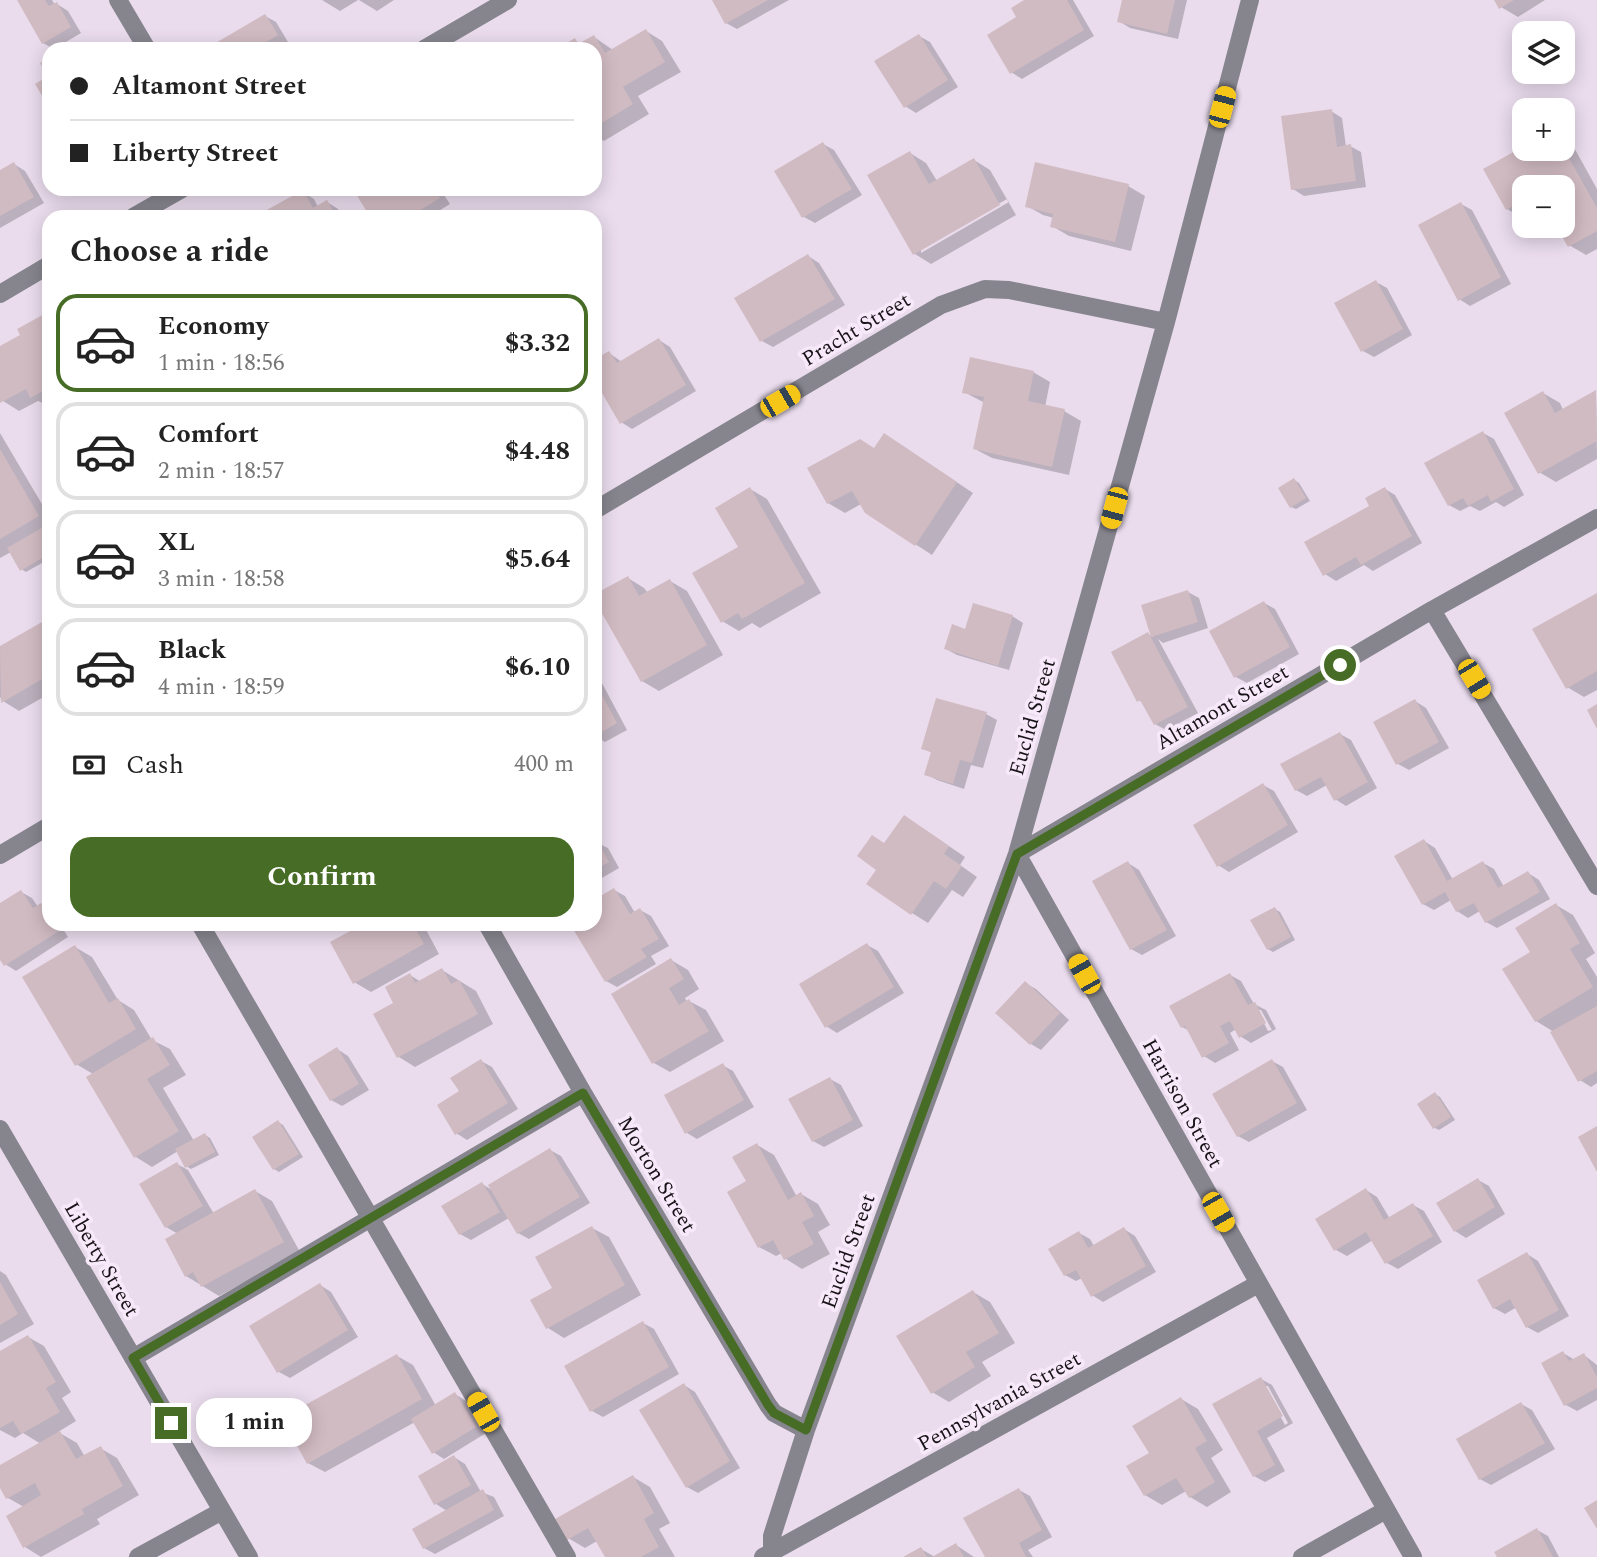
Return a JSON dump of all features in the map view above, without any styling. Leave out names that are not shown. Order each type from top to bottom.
[{"type":"street","points":[[118,0],[143,42]]},
{"type":"street","points":[[436,42],[508,0]]},
{"type":"street","name":"Euclid Street","points":[[769,1555],[772,1536],[806,1430],[1017,854],[1166,322],[1250,0]]},
{"type":"street","points":[[145,210],[170,196]]},
{"type":"street","points":[[0,294],[42,269]]},
{"type":"street","name":"Pracht Street","points":[[602,506],[941,305],[985,289],[1009,290],[1166,322]]},
{"type":"street","name":"Altamont Street","points":[[1017,854],[1432,610],[1597,518]]},
{"type":"street","points":[[1432,610],[1597,886]]},
{"type":"street","points":[[0,855],[42,830]]},
{"type":"street","name":"Harrison Street","points":[[1017,854],[1413,1557]]},
{"type":"street","points":[[204,931],[567,1557]]},
{"type":"street","name":"Morton Street","points":[[491,931],[583,1093],[768,1405],[774,1413],[806,1430]]},
{"type":"street","points":[[133,1358],[583,1093]]},
{"type":"street","name":"Liberty Street","points":[[0,1129],[249,1557]]},
{"type":"street","name":"Pennsylvania Street","points":[[769,1555],[1258,1284]]},
{"type":"street","points":[[1302,1557],[1386,1510]]},
{"type":"street","points":[[138,1557],[222,1511]]},
{"type":"building","points":[[17,0],[45,0],[49,6],[57,2],[71,27],[42,44]]},
{"type":"building","points":[[712,0],[768,0],[725,24]]},
{"type":"building","points":[[1024,0],[1067,0],[1084,30],[1010,74],[987,35],[1016,17],[1011,8]]},
{"type":"building","points":[[1122,0],[1175,0],[1167,34],[1117,22]]},
{"type":"building","points":[[1494,0],[1514,0],[1499,9]]},
{"type":"building","points":[[265,14],[278,35],[266,42],[217,42]]},
{"type":"building","points":[[646,29],[665,62],[623,87],[633,104],[602,123],[602,48],[605,53]]},
{"type":"building","points":[[919,34],[948,80],[904,108],[874,61]]},
{"type":"building","points":[[594,35],[598,42],[582,42]]},
{"type":"building","points":[[42,80],[42,96],[35,84]]},
{"type":"building","points":[[1332,109],[1337,147],[1351,144],[1356,181],[1291,190],[1281,116]]},
{"type":"building","points":[[823,142],[852,189],[802,218],[774,171]]},
{"type":"building","points":[[910,151],[929,184],[974,158],[1000,205],[913,255],[867,175]]},
{"type":"building","points":[[1512,153],[1512,161],[1571,161],[1597,208],[1597,231],[1568,247],[1563,238],[1575,238],[1575,175],[1512,175],[1512,207],[1506,210],[1483,169]]},
{"type":"building","points":[[14,162],[34,197],[0,216],[0,170]]},
{"type":"building","points":[[1035,162],[1129,184],[1115,242],[1050,227],[1053,214],[1025,207]]},
{"type":"building","points":[[292,196],[306,196],[313,208],[327,200],[333,210],[267,210]]},
{"type":"building","points":[[357,196],[440,198],[420,210],[366,210]]},
{"type":"building","points":[[1461,202],[1501,277],[1458,301],[1418,225]]},
{"type":"building","points":[[808,254],[835,299],[760,342],[734,298]]},
{"type":"building","points":[[1376,280],[1403,329],[1361,352],[1334,303]]},
{"type":"building","points":[[42,315],[42,392],[30,398],[26,389],[0,403],[0,346],[20,335],[17,329]]},
{"type":"building","points":[[659,338],[686,385],[620,424],[602,393],[602,355],[609,351],[617,363]]},
{"type":"building","points":[[970,357],[1034,371],[1028,401],[1065,409],[1052,467],[973,449],[984,397],[962,393]]},
{"type":"building","points":[[1596,390],[1597,441],[1538,474],[1504,413],[1543,391],[1555,413]]},
{"type":"building","points":[[1483,431],[1514,489],[1491,502],[1488,495],[1468,506],[1463,498],[1448,506],[1424,463]]},
{"type":"building","points":[[884,433],[957,482],[915,546],[865,513],[852,491],[827,504],[807,468],[860,439],[874,448]]},
{"type":"building","points":[[0,449],[39,516],[0,539]]},
{"type":"building","points":[[1294,478],[1306,498],[1290,508],[1278,488]]},
{"type":"building","points":[[750,487],[805,583],[742,619],[738,613],[721,623],[692,573],[738,547],[715,508]]},
{"type":"building","points":[[1385,487],[1412,536],[1361,565],[1356,557],[1323,576],[1304,542],[1369,506],[1365,498]]},
{"type":"building","points":[[42,528],[42,558],[20,571],[7,548]]},
{"type":"building","points":[[628,576],[639,596],[670,579],[707,645],[641,682],[602,613],[602,590]]},
{"type":"building","points":[[1188,590],[1198,622],[1151,637],[1141,605]]},
{"type":"building","points":[[1597,593],[1597,671],[1566,689],[1532,629]]},
{"type":"building","points":[[1264,601],[1290,647],[1234,678],[1209,631]]},
{"type":"building","points":[[973,603],[1013,615],[998,666],[944,649],[952,624],[965,629]]},
{"type":"building","points":[[42,622],[42,679],[1,703],[0,646]]},
{"type":"building","points":[[1148,632],[1188,707],[1154,725],[1140,700],[1137,702],[1111,652]]},
{"type":"building","points":[[602,695],[617,723],[602,732]]},
{"type":"building","points":[[936,698],[987,712],[972,763],[960,760],[953,784],[924,775],[931,752],[921,749]]},
{"type":"building","points":[[1415,699],[1439,742],[1396,765],[1373,722]]},
{"type":"building","points":[[1597,704],[1597,729],[1587,710]]},
{"type":"building","points":[[1340,732],[1368,782],[1334,801],[1321,777],[1295,791],[1280,764]]},
{"type":"building","points":[[1263,783],[1288,825],[1217,867],[1193,825]]},
{"type":"building","points":[[904,815],[949,846],[944,854],[962,866],[946,889],[934,881],[911,915],[866,884],[876,870],[857,856],[872,835],[884,843]]},
{"type":"building","points":[[1424,839],[1447,881],[1483,861],[1498,888],[1528,871],[1540,892],[1485,923],[1474,903],[1456,912],[1445,892],[1422,905],[1394,856]]},
{"type":"building","points":[[602,850],[609,862],[602,866]]},
{"type":"building","points":[[1128,861],[1167,930],[1130,950],[1092,881]]},
{"type":"building","points":[[614,888],[630,914],[640,908],[659,939],[641,949],[647,957],[605,982],[574,931],[602,931],[602,895]]},
{"type":"building","points":[[21,890],[33,908],[42,904],[42,931],[59,931],[4,966],[0,960],[0,903]]},
{"type":"building","points":[[1556,903],[1580,943],[1570,949],[1593,987],[1535,1022],[1502,969],[1530,952],[1515,928]]},
{"type":"building","points":[[1275,907],[1291,937],[1267,950],[1250,920]]},
{"type":"building","points":[[350,931],[417,931],[424,944],[353,984],[330,942]]},
{"type":"building","points":[[867,943],[894,987],[825,1028],[799,984]]},
{"type":"building","points":[[75,945],[109,1003],[118,998],[136,1029],[75,1066],[22,977]]},
{"type":"building","points":[[671,958],[684,979],[669,988],[679,1005],[689,999],[709,1031],[652,1064],[611,994]]},
{"type":"building","points":[[442,968],[451,984],[459,980],[478,1014],[397,1058],[373,1014],[393,1003],[385,987],[410,973],[415,983]]},
{"type":"building","points":[[1230,973],[1248,1005],[1255,1002],[1266,1023],[1239,1038],[1230,1021],[1220,1026],[1229,1043],[1202,1058],[1185,1026],[1181,1028],[1169,1006]]},
{"type":"building","points":[[1025,981],[1060,1013],[1030,1045],[995,1013]]},
{"type":"building","points":[[1597,1006],[1597,1071],[1578,1082],[1550,1032]]},
{"type":"building","points":[[153,1037],[170,1065],[147,1079],[179,1131],[134,1158],[86,1077]]},
{"type":"building","points":[[337,1047],[359,1084],[330,1101],[308,1065]]},
{"type":"building","points":[[481,1059],[508,1103],[455,1135],[437,1105],[459,1091],[450,1078]]},
{"type":"building","points":[[1272,1059],[1297,1103],[1237,1137],[1212,1094]]},
{"type":"building","points":[[723,1063],[744,1100],[685,1134],[664,1095]]},
{"type":"building","points":[[830,1077],[853,1120],[812,1142],[788,1099]]},
{"type":"building","points":[[1435,1092],[1451,1117],[1433,1129],[1417,1104]]},
{"type":"building","points":[[278,1120],[299,1154],[273,1170],[252,1137]]},
{"type":"building","points":[[1597,1126],[1597,1172],[1578,1137]]},
{"type":"building","points":[[205,1133],[215,1152],[185,1168],[175,1149]]},
{"type":"building","points":[[757,1143],[788,1200],[801,1192],[814,1216],[802,1222],[814,1244],[784,1260],[773,1240],[758,1248],[727,1192],[746,1181],[732,1157]]},
{"type":"building","points":[[550,1148],[580,1197],[517,1234],[488,1185]]},
{"type":"building","points":[[177,1162],[203,1206],[165,1228],[139,1184]]},
{"type":"building","points":[[1478,1178],[1495,1207],[1454,1232],[1436,1203]]},
{"type":"building","points":[[482,1182],[500,1212],[459,1235],[441,1206]]},
{"type":"building","points":[[1366,1188],[1384,1220],[1413,1203],[1433,1236],[1385,1264],[1366,1232],[1334,1251],[1315,1219]]},
{"type":"building","points":[[255,1189],[284,1242],[201,1287],[193,1272],[185,1277],[165,1239]]},
{"type":"building","points":[[592,1226],[625,1285],[546,1329],[530,1300],[552,1288],[535,1257]]},
{"type":"building","points":[[1124,1227],[1146,1266],[1091,1297],[1076,1270],[1064,1276],[1048,1249],[1079,1231],[1088,1248]]},
{"type":"building","points":[[1527,1252],[1559,1310],[1526,1328],[1510,1299],[1493,1309],[1477,1280]]},
{"type":"building","points":[[0,1282],[18,1314],[0,1325]]},
{"type":"building","points":[[320,1283],[348,1330],[277,1373],[249,1326]]},
{"type":"building","points":[[973,1290],[999,1333],[966,1352],[975,1367],[931,1394],[896,1336]]},
{"type":"building","points":[[643,1321],[669,1367],[590,1412],[564,1366]]},
{"type":"building","points":[[28,1335],[56,1382],[46,1388],[60,1412],[21,1434],[13,1421],[0,1428],[0,1351]]},
{"type":"building","points":[[1563,1351],[1569,1361],[1584,1353],[1597,1377],[1597,1388],[1564,1406],[1541,1363]]},
{"type":"building","points":[[397,1354],[422,1399],[307,1464],[282,1418]]},
{"type":"building","points":[[1261,1377],[1283,1416],[1257,1431],[1275,1465],[1253,1477],[1212,1404]]},
{"type":"building","points":[[684,1383],[730,1461],[686,1488],[639,1410]]},
{"type":"building","points":[[455,1392],[476,1427],[432,1454],[411,1419]]},
{"type":"building","points":[[1181,1397],[1207,1441],[1195,1448],[1215,1482],[1189,1498],[1176,1478],[1144,1496],[1126,1466],[1149,1453],[1132,1426]]},
{"type":"building","points":[[1521,1402],[1545,1443],[1479,1480],[1456,1439]]},
{"type":"building","points":[[60,1431],[76,1459],[101,1446],[123,1486],[82,1509],[84,1514],[23,1548],[6,1516],[41,1495],[35,1483],[6,1499],[0,1488],[0,1465]]},
{"type":"building","points":[[454,1455],[471,1485],[434,1505],[418,1476]]},
{"type":"building","points":[[633,1475],[654,1513],[644,1519],[659,1547],[641,1557],[605,1557],[588,1528],[567,1540],[555,1519]]},
{"type":"building","points":[[1019,1488],[1042,1530],[1019,1543],[1026,1557],[985,1557],[963,1518]]},
{"type":"building","points":[[483,1489],[494,1510],[423,1549],[412,1529]]},
{"type":"building","points":[[1597,1500],[1597,1529],[1584,1508]]},
{"type":"building","points":[[1537,1528],[1553,1557],[1497,1557],[1494,1552]]},
{"type":"building","points":[[956,1543],[964,1557],[932,1557]]},
{"type":"building","points":[[921,1547],[927,1557],[903,1557]]},
{"type":"route","points":[[171,1423],[133,1358],[583,1093],[768,1405],[774,1413],[806,1430],[1017,854],[1340,665]]}]
